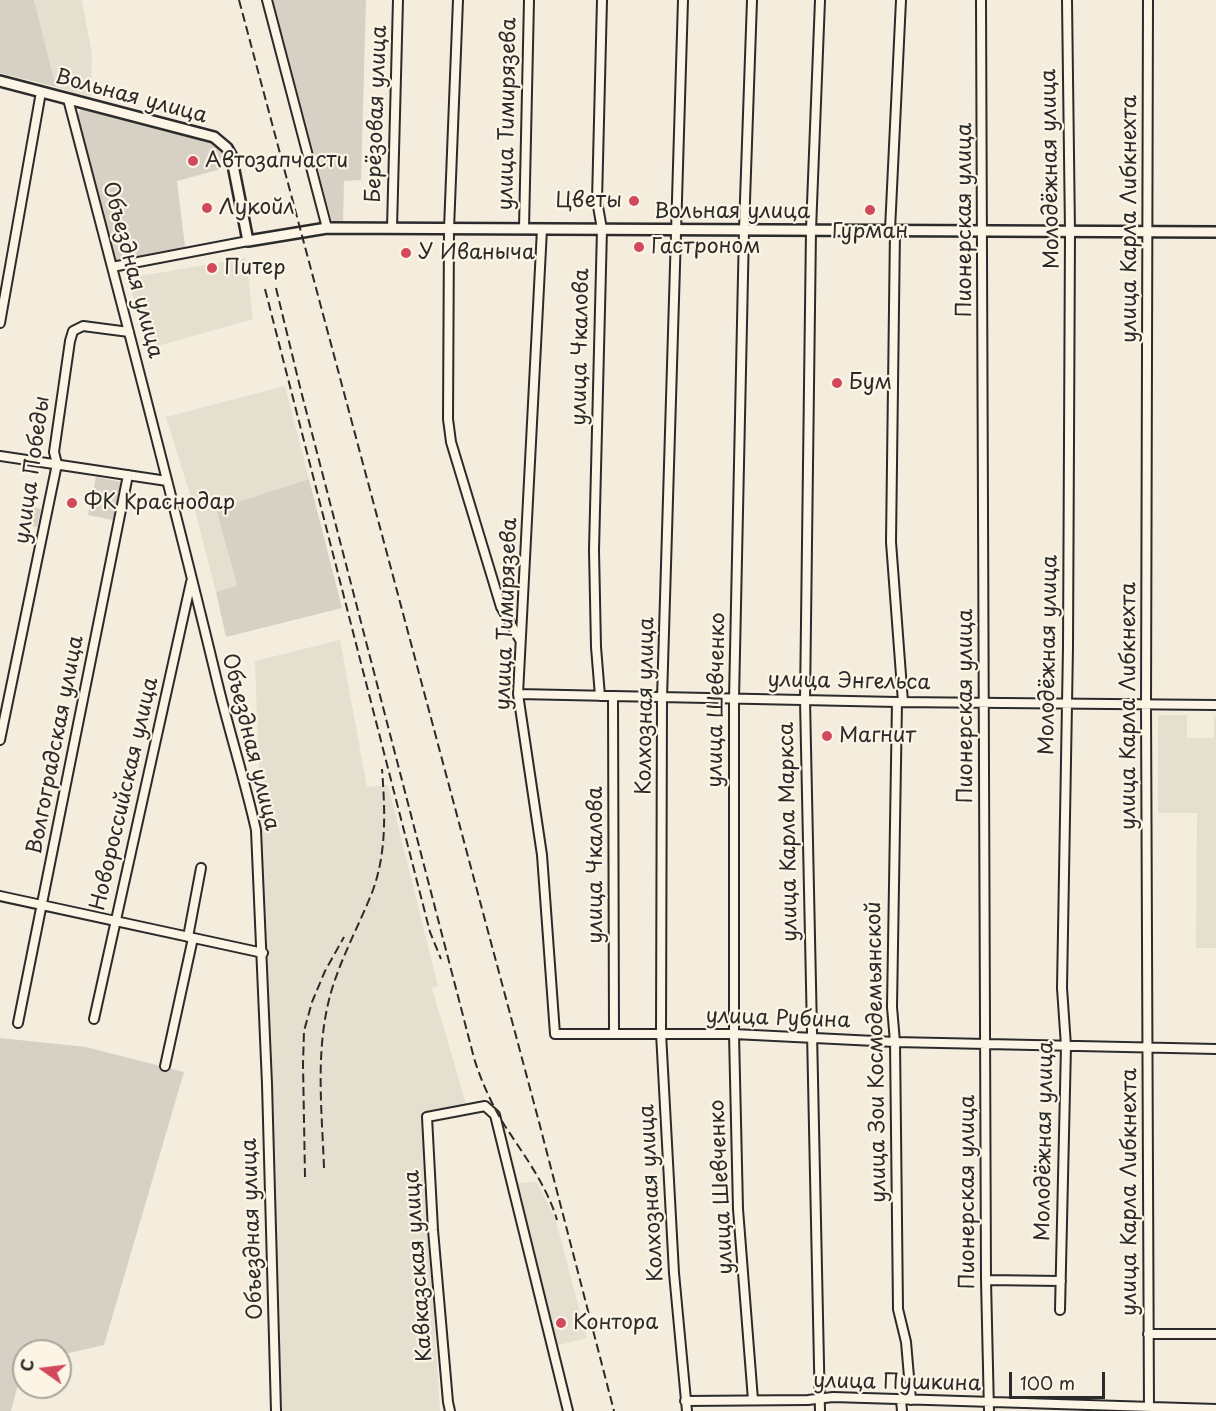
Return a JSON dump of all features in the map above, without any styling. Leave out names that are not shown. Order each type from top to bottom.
[{"type":"main road","name":"Вольная улица","points":[[0,81],[204,134],[222,143],[231,155],[248,241],[327,228],[1216,232]]},
{"type":"street","points":[[267,0],[327,228]]},
{"type":"street","name":"Берёзовая улица","points":[[392,228],[399,0]]},
{"type":"street","points":[[458,0],[449,229],[448,419],[451,442],[501,606],[521,641]]},
{"type":"street","name":"улица Тимирязева","points":[[524,228],[529,0]]},
{"type":"street","name":"улица Чкалова","points":[[600,696],[596,647],[594,550],[602,229],[597,201],[602,0]]},
{"type":"street","name":"Колхозная улица","points":[[683,0],[662,698],[661,1033],[674,1273],[687,1411]]},
{"type":"street","name":"улица Шевченко","points":[[752,0],[744,229],[734,699],[734,1034],[738,1209],[753,1400]]},
{"type":"street","name":"улица Карла Маркса","points":[[820,0],[811,230],[805,700],[820,1411]]},
{"type":"street","name":"улица Зои Космодемьянской","points":[[901,0],[892,230],[891,542],[900,702],[892,1007],[895,1042],[898,1309],[906,1342],[910,1400]]},
{"type":"street","name":"Пионерская улица","points":[[981,0],[988,1407]]},
{"type":"street","name":"Молодёжная улица","points":[[1060,1310],[1066,1046],[1062,988],[1070,232],[1067,0]]},
{"type":"street","name":"улица Карла Либкнехта","points":[[1148,0],[1146,705],[1149,1409]]},
{"type":"street","points":[[0,323],[41,92]]},
{"type":"street","name":"Объездная улица","points":[[68,99],[256,830],[263,952],[276,1411]]},
{"type":"street","name":"улица Тимирязева","points":[[542,229],[518,694],[542,855],[555,1034]]},
{"type":"street","name":"Вольная улица","points":[[112,267],[248,241]]},
{"type":"street","name":"улица Победы","points":[[0,740],[57,464],[54,452],[73,331],[83,326],[129,332]]},
{"type":"street","points":[[0,456],[167,481]]},
{"type":"street","name":"Волгоградская улица","points":[[18,1023],[128,475]]},
{"type":"street","name":"Новороссийская улица","points":[[94,1019],[192,578]]},
{"type":"street","name":"улица Энгельса","points":[[518,694],[1066,705],[1216,705]]},
{"type":"street","name":"улица Чкалова","points":[[614,697],[614,1034]]},
{"type":"street","points":[[165,1066],[201,868]]},
{"type":"street","points":[[0,896],[263,952]]},
{"type":"street","name":"улица Рубина","points":[[555,1034],[734,1034],[895,1042],[1216,1049]]},
{"type":"street","name":"Кавказская улица","points":[[450,1411],[433,1230],[427,1118],[485,1106],[495,1115],[568,1411]]},
{"type":"street","points":[[986,1280],[1061,1281]]},
{"type":"street","points":[[1148,1334],[1216,1334]]},
{"type":"street","name":"улица Пушкина","points":[[685,1401],[808,1400],[833,1397],[910,1400],[988,1407],[1191,1410],[1216,1408]]},
{"type":"street","points":[[902,1400],[902,1411]]},
{"type":"shaded area","points":[[0,0],[34,0],[56,87],[0,73]]},
{"type":"shaded area","points":[[34,0],[82,0],[92,54],[91,99],[56,87]]},
{"type":"shaded area","points":[[273,0],[366,0],[361,180],[344,181],[343,223],[332,222]]},
{"type":"shaded area","points":[[81,109],[197,136],[223,148],[229,167],[177,181],[185,247],[114,261],[77,116]]},
{"type":"shaded area","points":[[246,258],[253,319],[147,349],[128,278]]},
{"type":"shaded area","points":[[285,386],[309,479],[216,509],[237,587],[216,592],[196,514],[166,417]]},
{"type":"shaded area","points":[[96,477],[121,482],[113,520],[88,515]]},
{"type":"shaded area","points":[[309,479],[342,608],[226,637],[216,592],[237,586],[216,509]]},
{"type":"shaded area","points":[[25,505],[41,509],[37,527],[21,523]]},
{"type":"shaded area","points":[[340,640],[367,787],[388,785],[438,986],[432,988],[467,1107],[422,1115],[440,1411],[282,1411],[255,661]]},
{"type":"shaded area","points":[[1158,715],[1187,715],[1187,738],[1214,738],[1214,716],[1216,716],[1216,948],[1196,948],[1197,813],[1158,813]]},
{"type":"shaded area","points":[[0,1038],[86,1047],[184,1072],[104,1345],[72,1352],[72,1339],[12,1339],[12,1399],[14,1399],[11,1411],[0,1411]]},
{"type":"shaded area","points":[[537,1182],[556,1221],[587,1338],[555,1346],[516,1183]]},
{"type":"railway","points":[[239,0],[614,1411]]},
{"type":"railway","points":[[276,288],[474,1058],[491,1101],[541,1183],[557,1220]]},
{"type":"railway","points":[[265,289],[430,932],[441,959]]},
{"type":"railway","points":[[324,1168],[321,1060],[325,1017],[339,969],[378,875],[384,830],[382,769]]},
{"type":"railway","points":[[305,1177],[304,1031],[312,1002],[325,971],[344,937]]},
{"type":"place","name":"Автозапчасти","points":[[193,161]]},
{"type":"place","name":"Цветы","points":[[634,201]]},
{"type":"place","name":"Лукойл","points":[[207,208]]},
{"type":"place","name":"Гурман","points":[[870,210]]},
{"type":"place","name":"Гастроном","points":[[639,247]]},
{"type":"place","name":"У Иваныча","points":[[406,253]]},
{"type":"place","name":"Питер","points":[[212,268]]},
{"type":"place","name":"Бум","points":[[837,383]]},
{"type":"place","name":"ФК Краснодар","points":[[72,503]]},
{"type":"place","name":"Магнит","points":[[827,736]]},
{"type":"place","name":"Контора","points":[[561,1323]]}]
